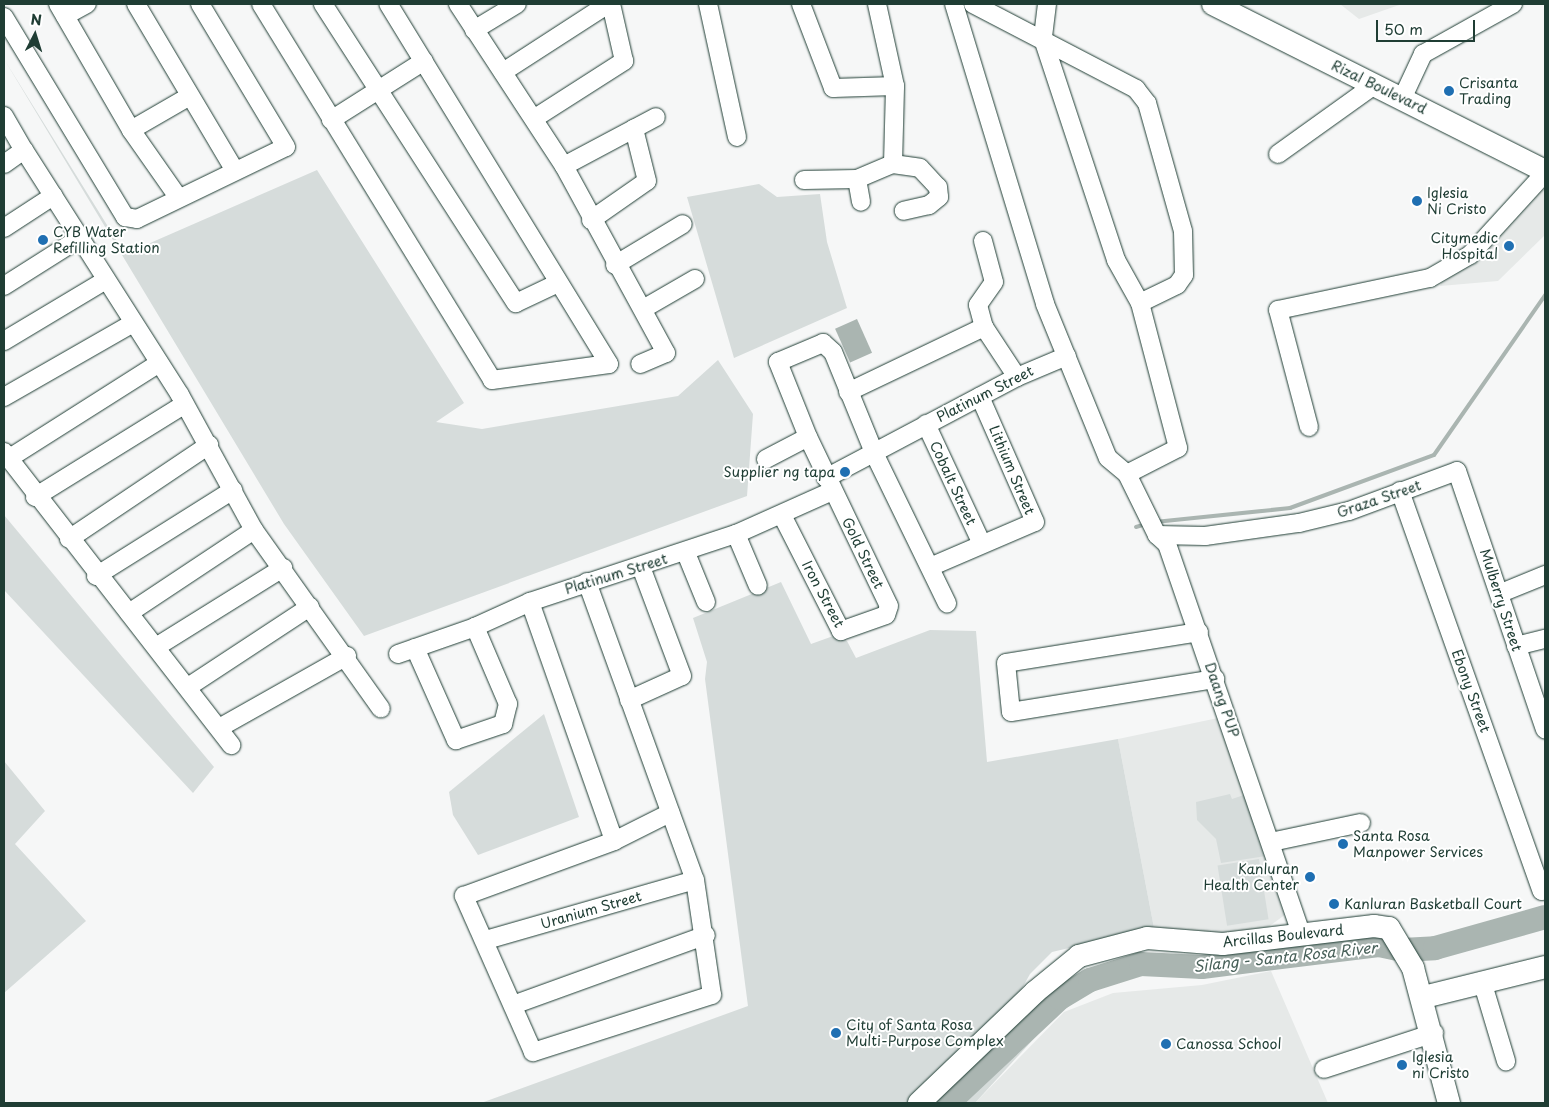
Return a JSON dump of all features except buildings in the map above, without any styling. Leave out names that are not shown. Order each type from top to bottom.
[{"type":"main road","name":"Rizal Boulevard","points":[[1213,4],[1545,172]]},
{"type":"main road","name":"Arcillas Boulevard","points":[[919,1103],[1034,992],[1079,956],[1147,938],[1223,944],[1301,934],[1389,928],[1413,968],[1424,997],[1449,1103]]},
{"type":"main road","points":[[1424,997],[1482,981],[1545,967]]},
{"type":"street","points":[[87,4],[62,10],[131,130],[178,197]]},
{"type":"street","points":[[136,4],[234,169]]},
{"type":"street","points":[[4,17],[125,217],[137,219],[234,169],[286,147],[200,4]]},
{"type":"street","points":[[261,4],[492,380],[609,364],[388,4]]},
{"type":"street","points":[[323,4],[377,92],[516,303],[558,283]]},
{"type":"street","points":[[458,4],[564,166],[615,265],[643,309],[666,353],[640,364]]},
{"type":"street","points":[[474,30],[517,4]]},
{"type":"street","points":[[503,72],[610,4],[624,61],[534,118]]},
{"type":"street","points":[[708,4],[737,137]]},
{"type":"street","points":[[801,4],[833,88],[895,86]]},
{"type":"street","points":[[877,4],[895,86],[893,164]]},
{"type":"street","points":[[954,4],[1020,231],[1108,458],[1127,474],[1178,448],[1140,304],[1116,260],[1043,40],[1047,4]]},
{"type":"street","points":[[973,4],[1136,89],[1147,104],[1183,231],[1184,275],[1177,285],[1140,304]]},
{"type":"street","points":[[1402,99],[1423,54],[1513,4]]},
{"type":"street","points":[[331,120],[424,61]]},
{"type":"street","points":[[1278,154],[1373,86]]},
{"type":"street","points":[[131,130],[190,96]]},
{"type":"street","points":[[4,116],[133,323],[186,404],[254,530],[347,656],[381,709]]},
{"type":"street","points":[[564,166],[656,116]]},
{"type":"street","points":[[591,220],[647,181],[634,129]]},
{"type":"street","points":[[4,164],[24,150]]},
{"type":"street","points":[[804,180],[857,180],[893,164],[920,168],[938,187],[939,197],[929,205],[904,211]]},
{"type":"street","points":[[1309,427],[1278,310],[1430,278],[1470,255],[1545,172]]},
{"type":"street","points":[[857,180],[861,202]]},
{"type":"street","points":[[4,228],[53,196]]},
{"type":"street","points":[[615,265],[683,224]]},
{"type":"street","points":[[4,286],[80,238]]},
{"type":"street","points":[[983,241],[994,282],[978,305],[984,327],[1017,377]]},
{"type":"street","points":[[643,309],[695,279]]},
{"type":"street","points":[[4,341],[106,280]]},
{"type":"street","points":[[4,397],[133,323]]},
{"type":"street","points":[[947,603],[875,455],[848,392],[984,327]]},
{"type":"street","name":"Gold Street","points":[[848,392],[833,352],[823,342],[780,358],[808,437],[829,485],[889,606],[886,615]]},
{"type":"street","name":"Platinum Street","points":[[398,654],[475,628],[530,602],[587,582],[686,553],[782,515],[926,424],[1017,377],[1067,356]]},
{"type":"street","points":[[159,363],[6,456],[96,576],[129,613],[188,686],[232,745]]},
{"type":"street","name":"Lithium Street","points":[[930,567],[981,542],[1034,522],[980,397]]},
{"type":"street","points":[[36,497],[186,404]]},
{"type":"street","name":"Cobalt Street","points":[[926,424],[981,542]]},
{"type":"street","points":[[766,459],[808,437]]},
{"type":"street","points":[[69,539],[209,445]]},
{"type":"street","name":"Graza Street","points":[[1156,532],[1214,535],[1299,523],[1400,492],[1457,471]]},
{"type":"street","name":"Mulberry Street","points":[[1457,471],[1501,593],[1516,646],[1545,729]]},
{"type":"street","name":"Daang PUP","points":[[1127,474],[1156,532],[1167,544],[1199,632],[1301,934]]},
{"type":"street","points":[[96,576],[233,490]]},
{"type":"street","name":"Ebony Street","points":[[1400,492],[1544,890]]},
{"type":"street","name":"Iron Street","points":[[782,515],[842,632],[886,615]]},
{"type":"street","points":[[129,613],[254,530]]},
{"type":"street","points":[[736,534],[758,586]]},
{"type":"street","points":[[686,553],[706,602]]},
{"type":"street","points":[[629,700],[682,676],[641,567]]},
{"type":"street","points":[[156,647],[283,568]]},
{"type":"street","points":[[1501,593],[1545,575]]},
{"type":"street","points":[[587,582],[695,880],[706,935],[712,995],[533,1052],[486,940],[464,896],[614,841],[670,813]]},
{"type":"street","points":[[530,602],[614,841]]},
{"type":"street","points":[[188,686],[310,607]]},
{"type":"street","points":[[415,648],[456,740],[503,724],[508,704],[475,628]]},
{"type":"street","points":[[1199,632],[1006,663],[1011,712],[1215,679]]},
{"type":"street","points":[[1516,646],[1545,639]]},
{"type":"street","points":[[219,728],[347,656]]},
{"type":"street","points":[[1271,842],[1362,823]]},
{"type":"street","name":"Uranium Street","points":[[486,940],[695,880]]},
{"type":"street","points":[[514,1005],[706,935]]},
{"type":"street","points":[[1482,981],[1506,1061]]},
{"type":"street","points":[[1324,1069],[1434,1033]]},
{"type":"shaded area","points":[[1340,4],[1402,4],[1359,19]]},
{"type":"shaded area","points":[[4,59],[125,254],[317,170],[464,403],[436,422],[482,429],[678,396],[718,360],[753,414],[747,496],[364,636],[284,524]]},
{"type":"shaded area","points":[[759,184],[777,197],[820,194],[827,242],[847,308],[734,358],[687,197]]},
{"type":"shaded area","name":"Citymedic Hospital","points":[[1541,188],[1545,190],[1545,235],[1498,281],[1440,286],[1444,277]]},
{"type":"shaded area","points":[[857,319],[872,353],[850,363],[835,329]]},
{"type":"shaded area","points":[[4,515],[214,767],[193,793],[4,590]]},
{"type":"shaded area","points":[[781,582],[811,644],[836,635],[847,641],[856,658],[930,630],[976,631],[987,762],[1118,739],[1154,928],[1052,952],[1030,974],[1016,999],[909,1103],[481,1103],[748,1006],[705,679],[707,662],[693,618]]},
{"type":"shaded area","points":[[544,714],[579,817],[478,855],[453,815],[449,792]]},
{"type":"shaded area","points":[[1218,718],[1286,914],[1267,928],[1230,934],[1154,928],[1118,739]]},
{"type":"shaded area","points":[[4,761],[45,811],[15,844],[86,921],[4,993]]},
{"type":"shaded area","points":[[1230,794],[1232,799],[1244,795],[1266,856],[1221,863],[1216,839],[1197,820],[1196,802]]},
{"type":"shaded area","points":[[1259,859],[1269,919],[1227,926],[1218,866]]},
{"type":"shaded area","name":"Canossa School","points":[[1271,971],[1328,1103],[975,1103],[1064,1012],[1113,993],[1202,985]]},
{"type":"shaded area","points":[[1017,1016],[1041,1031],[975,1103],[926,1103]]},
{"type":"waterway","points":[[1155,522],[1290,508],[1434,455],[1545,295]]},
{"type":"waterway","points":[[1136,527],[1146,524]]},
{"type":"waterway","name":"Silang - Santa Rosa River","points":[[948,1103],[1060,998],[1090,980],[1141,964],[1202,967],[1379,945],[1402,950],[1435,948],[1545,917]]},
{"type":"place","name":"Crisanta Trading","points":[[1449,91]]},
{"type":"place","name":"Iglesia Ni Cristo","points":[[1417,201]]},
{"type":"place","name":"CYB Water Refilling Station","points":[[43,240]]},
{"type":"place","name":"Citymedic Hospital","points":[[1509,246]]},
{"type":"place","name":"Supplier ng tapa","points":[[845,472]]},
{"type":"place","name":"Santa Rosa Manpower Services","points":[[1343,844]]},
{"type":"place","name":"Kanluran Health Center","points":[[1310,877]]},
{"type":"place","name":"Kanluran Basketball Court","points":[[1334,904]]},
{"type":"place","name":"City of Santa Rosa Multi-Purpose Complex","points":[[836,1033]]},
{"type":"place","name":"Canossa School","points":[[1166,1044]]},
{"type":"place","name":"Iglesia ni Cristo","points":[[1402,1065]]}]
